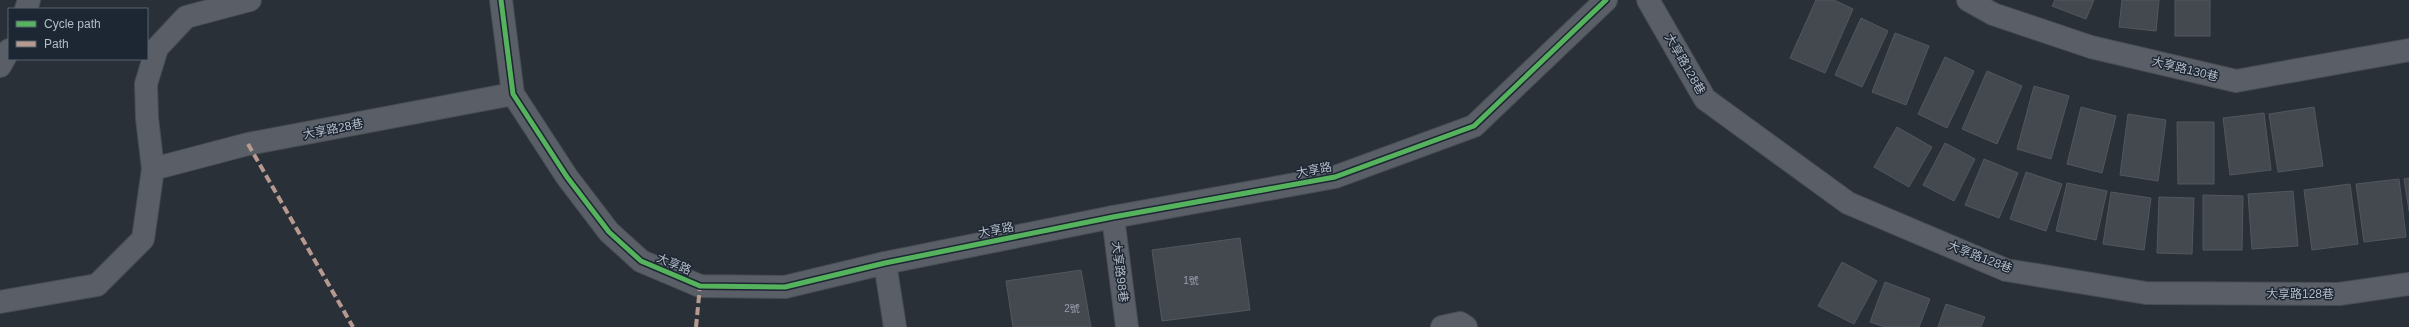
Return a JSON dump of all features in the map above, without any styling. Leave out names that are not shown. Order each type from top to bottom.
[{"type":"street","name":"大享路","points":[[501,0],[513,94],[567,177],[609,232],[641,261],[700,286],[785,288],[885,263],[1113,217],[1335,177],[1474,126],[1606,0]]},
{"type":"street","name":"大享路128巷","points":[[1648,0],[1705,99],[1848,203],[2006,270],[2146,293],[2339,294],[2409,284]]},
{"type":"street","name":"大享路130巷","points":[[1968,0],[1993,14],[2091,46],[2236,81],[2409,50]]},
{"type":"street","points":[[0,302],[97,284],[143,239],[153,169],[147,118],[146,84],[157,48],[186,17],[238,2]]},
{"type":"street","points":[[0,66],[8,52]]},
{"type":"street","name":"大享路28巷","points":[[153,169],[248,144],[513,94]]},
{"type":"street","name":"大享路98巷","points":[[1113,217],[1127,327]]},
{"type":"street","points":[[885,263],[895,327]]},
{"type":"street","points":[[1442,327],[1460,323],[1466,327]]},
{"type":"building","points":[[1816,0],[1834,0],[1853,9],[1825,73],[1790,58]]},
{"type":"building","points":[[2055,0],[2094,0],[2086,19],[2052,6]]},
{"type":"building","points":[[2122,0],[2159,0],[2156,31],[2119,27]]},
{"type":"building","points":[[2175,0],[2210,0],[2210,36],[2175,36]]},
{"type":"building","points":[[1861,18],[1888,31],[1862,87],[1835,75]]},
{"type":"building","points":[[1895,33],[1929,46],[1906,105],[1872,92]]},
{"type":"building","points":[[1945,57],[1974,71],[1947,128],[1918,114]]},
{"type":"building","points":[[1987,71],[2022,86],[1997,144],[1962,129]]},
{"type":"building","points":[[2034,86],[2069,96],[2051,159],[2017,149]]},
{"type":"building","points":[[2081,107],[2116,116],[2102,173],[2067,164]]},
{"type":"building","points":[[2314,107],[2323,166],[2278,172],[2269,114]]},
{"type":"building","points":[[2264,113],[2271,170],[2230,175],[2223,118]]},
{"type":"building","points":[[2128,114],[2166,120],[2158,181],[2120,175]]},
{"type":"building","points":[[2177,122],[2214,122],[2214,184],[2178,184]]},
{"type":"building","points":[[1897,127],[1932,147],[1909,187],[1874,167]]},
{"type":"building","points":[[1945,143],[1975,159],[1954,201],[1923,185]]},
{"type":"building","points":[[1984,159],[2018,173],[1999,218],[1965,205]]},
{"type":"building","points":[[2026,172],[2062,184],[2046,231],[2010,219]]},
{"type":"building","points":[[2409,178],[2409,211],[2404,179]]},
{"type":"building","points":[[2399,179],[2406,237],[2364,242],[2356,184]]},
{"type":"building","points":[[2067,183],[2107,191],[2096,240],[2056,231]]},
{"type":"building","points":[[2350,184],[2358,244],[2312,250],[2304,190]]},
{"type":"building","points":[[2293,191],[2298,246],[2252,249],[2248,194]]},
{"type":"building","points":[[2111,192],[2151,198],[2144,250],[2103,244]]},
{"type":"building","points":[[2203,195],[2243,196],[2242,250],[2203,250]]},
{"type":"building","points":[[2159,197],[2194,198],[2192,254],[2157,253]]},
{"type":"building","points":[[1240,238],[1250,310],[1162,321],[1152,250]]},
{"type":"building","points":[[1842,262],[1877,281],[1854,324],[1818,306]]},
{"type":"building","points":[[1081,270],[1091,327],[1013,327],[1006,281]]},
{"type":"building","points":[[1885,282],[1930,299],[1919,327],[1885,327],[1870,322]]},
{"type":"building","points":[[1946,304],[1985,317],[1981,327],[1938,327]]},
{"type":"marked path","points":[[248,144],[353,327]]},
{"type":"marked path","points":[[696,327],[700,286]]},
{"type":"cycle path","points":[[501,0],[513,94],[567,177],[609,232],[641,261],[700,286],[785,287],[885,263],[1113,217],[1335,177],[1474,126],[1606,0]]}]
